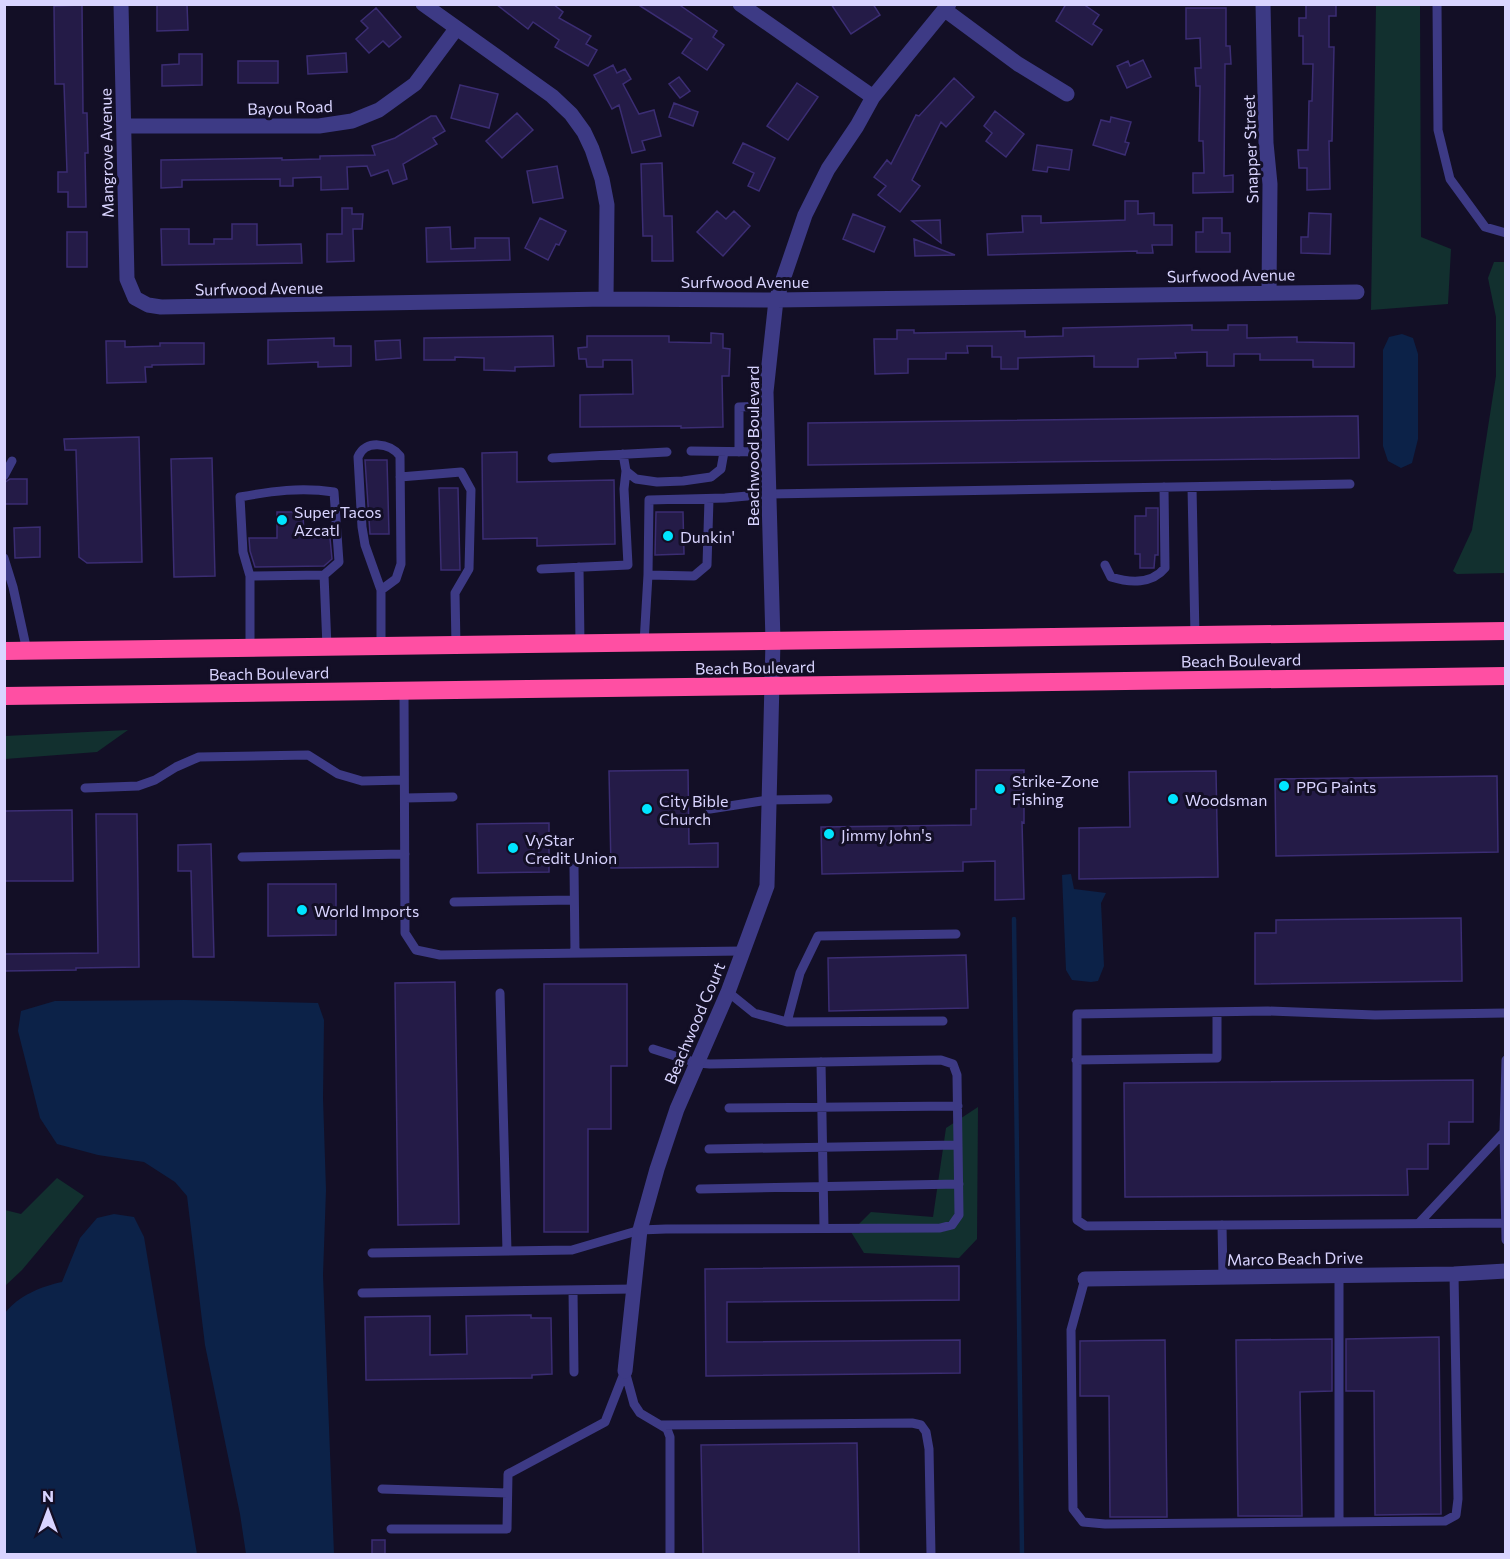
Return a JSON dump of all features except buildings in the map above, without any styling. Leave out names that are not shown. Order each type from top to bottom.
[{"type":"highway","points":[[4,651],[1506,631]]},
{"type":"highway","name":"Beach Boulevard","points":[[4,696],[1506,676]]},
{"type":"street","name":"Mangrove Avenue","points":[[121,4],[127,279],[135,298]]},
{"type":"street","points":[[423,4],[552,96],[571,114],[584,132],[602,179],[607,205],[606,299]]},
{"type":"street","points":[[740,4],[873,97]]},
{"type":"street","name":"Snapper Street","points":[[1263,4],[1266,143],[1270,195],[1269,291]]},
{"type":"street","points":[[947,7],[1018,64],[1067,94]]},
{"type":"street","name":"Beachwood Boulevard","points":[[771,686],[773,642],[766,392],[776,300],[805,215],[828,170],[873,97],[947,7]]},
{"type":"street","name":"Bayou Road","points":[[124,126],[319,126],[352,121],[379,110],[415,84],[456,29]]},
{"type":"street","name":"Surfwood Avenue","points":[[135,298],[148,305],[161,307],[606,299],[776,300],[1269,291],[1357,292]]},
{"type":"street","name":"Beachwood Court","points":[[625,1371],[640,1230],[667,1139],[728,993],[767,886],[771,686]]},
{"type":"street","name":"Marco Beach Drive","points":[[1085,1279],[1454,1274],[1506,1271]]},
{"type":"lane","points":[[1437,4],[1438,130],[1450,179],[1485,227],[1506,233]]},
{"type":"lane","points":[[740,452],[739,407],[767,406]]},
{"type":"lane","points":[[381,590],[396,579],[401,564],[400,456],[394,449],[383,445],[370,446],[358,457],[358,484],[365,545],[381,590],[381,646]]},
{"type":"lane","points":[[552,458],[667,452]]},
{"type":"lane","points":[[691,452],[768,452]]},
{"type":"lane","points":[[626,471],[636,479],[657,482],[711,477],[721,469],[724,452]]},
{"type":"lane","points":[[542,569],[628,566],[624,489],[626,471],[623,454]]},
{"type":"lane","points":[[4,476],[12,461]]},
{"type":"lane","points":[[400,477],[461,472],[471,490],[469,570],[455,593],[456,646]]},
{"type":"lane","points":[[644,643],[649,500],[709,499],[769,494],[1350,484]]},
{"type":"lane","points":[[1105,565],[1111,577],[1122,581],[1140,581],[1158,577],[1165,568],[1164,487]]},
{"type":"lane","points":[[1192,487],[1195,636]]},
{"type":"lane","points":[[250,576],[324,575],[339,562],[334,492],[316,489],[277,490],[240,497],[243,552],[250,576],[250,648]]},
{"type":"lane","points":[[648,575],[694,576],[707,565],[709,499]]},
{"type":"lane","points":[[4,558],[9,587],[27,651]]},
{"type":"lane","points":[[579,567],[580,644]]},
{"type":"lane","points":[[324,575],[327,647]]},
{"type":"lane","points":[[404,691],[405,933],[416,950],[440,955],[743,951]]},
{"type":"lane","points":[[85,788],[138,786],[156,780],[176,767],[199,757],[308,755],[338,774],[362,781],[404,780]]},
{"type":"lane","points":[[405,798],[453,797]]},
{"type":"lane","points":[[710,809],[768,800],[828,799]]},
{"type":"lane","points":[[242,856],[405,854]]},
{"type":"lane","points":[[574,867],[575,953]]},
{"type":"lane","points":[[454,902],[574,900]]},
{"type":"lane","points":[[787,1022],[800,973],[818,936],[956,934]]},
{"type":"lane","points":[[500,993],[507,1251]]},
{"type":"lane","points":[[728,993],[754,1013],[787,1022],[943,1021]]},
{"type":"lane","points":[[1504,1223],[1086,1226],[1077,1220],[1076,1060],[1077,1014],[1268,1011],[1375,1015],[1506,1013]]},
{"type":"lane","points":[[1076,1060],[1217,1058],[1217,1012]]},
{"type":"lane","points":[[372,1253],[572,1250],[640,1230],[940,1228],[952,1225],[959,1215],[957,1075],[953,1065],[941,1060],[697,1063],[653,1049]]},
{"type":"lane","points":[[1506,1060],[1504,1132],[1506,1240]]},
{"type":"lane","points":[[821,1062],[824,1228]]},
{"type":"lane","points":[[729,1108],[958,1106]]},
{"type":"lane","points":[[1419,1223],[1504,1132]]},
{"type":"lane","points":[[709,1149],[958,1145]]},
{"type":"lane","points":[[700,1189],[958,1184]]},
{"type":"lane","points":[[1222,1225],[1223,1277]]},
{"type":"lane","points":[[1085,1279],[1071,1330],[1073,1509],[1083,1522],[1105,1524],[1445,1521],[1456,1515],[1458,1499],[1454,1274]]},
{"type":"lane","points":[[1339,1522],[1340,1276]]},
{"type":"lane","points":[[362,1293],[634,1289]]},
{"type":"lane","points":[[573,1290],[574,1372]]},
{"type":"lane","points":[[625,1371],[634,1404],[640,1413],[667,1429],[670,1437],[670,1554]]},
{"type":"lane","points":[[391,1529],[507,1529],[508,1474],[605,1422],[625,1371]]},
{"type":"lane","points":[[661,1425],[900,1423],[921,1425],[926,1432],[929,1449],[931,1554]]},
{"type":"lane","points":[[382,1488],[507,1493]]},
{"type":"green space","points":[[1376,5],[1420,5],[1421,237],[1451,249],[1448,304],[1371,310]]},
{"type":"green space","points":[[1494,262],[1506,262],[1505,573],[1457,574],[1453,571],[1472,530],[1496,376],[1496,317],[1488,278]]},
{"type":"green space","points":[[128,730],[97,752],[5,759],[5,736]]},
{"type":"green space","points":[[978,1107],[977,1239],[959,1258],[864,1253],[851,1232],[871,1212],[933,1217],[946,1128]]},
{"type":"green space","points":[[57,1178],[84,1196],[22,1270],[5,1286],[5,1210],[21,1214]]},
{"type":"water","points":[[1402,334],[1413,338],[1418,354],[1418,439],[1412,463],[1401,468],[1388,461],[1383,446],[1383,350],[1389,337]]},
{"type":"water","points":[[1071,874],[1074,889],[1106,893],[1101,903],[1104,966],[1098,981],[1072,980],[1066,970],[1062,875]]},
{"type":"water","points":[[184,1000],[318,1003],[324,1020],[323,1098],[326,1190],[323,1275],[334,1554],[246,1554],[240,1514],[205,1345],[187,1196],[175,1182],[144,1162],[98,1155],[57,1144],[40,1118],[18,1031],[21,1011],[55,1001]]},
{"type":"water","points":[[114,1214],[134,1217],[144,1237],[197,1554],[5,1554],[5,1313],[31,1293],[62,1282],[80,1238],[97,1218]]},
{"type":"waterway","points":[[1014,919],[1022,1554]]},
{"type":"place","name":"Super Tacos Azcatl","points":[[282,520]]},
{"type":"place","name":"Dunkin'","points":[[668,536]]},
{"type":"place","name":"PPG Paints","points":[[1284,786]]},
{"type":"place","name":"Strike-Zone Fishing","points":[[1000,789]]},
{"type":"place","name":"Woodsman","points":[[1173,799]]},
{"type":"place","name":"City Bible Church","points":[[647,809]]},
{"type":"place","name":"Jimmy John's","points":[[829,834]]},
{"type":"place","name":"VyStar Credit Union","points":[[513,848]]},
{"type":"place","name":"World Imports","points":[[302,910]]}]
